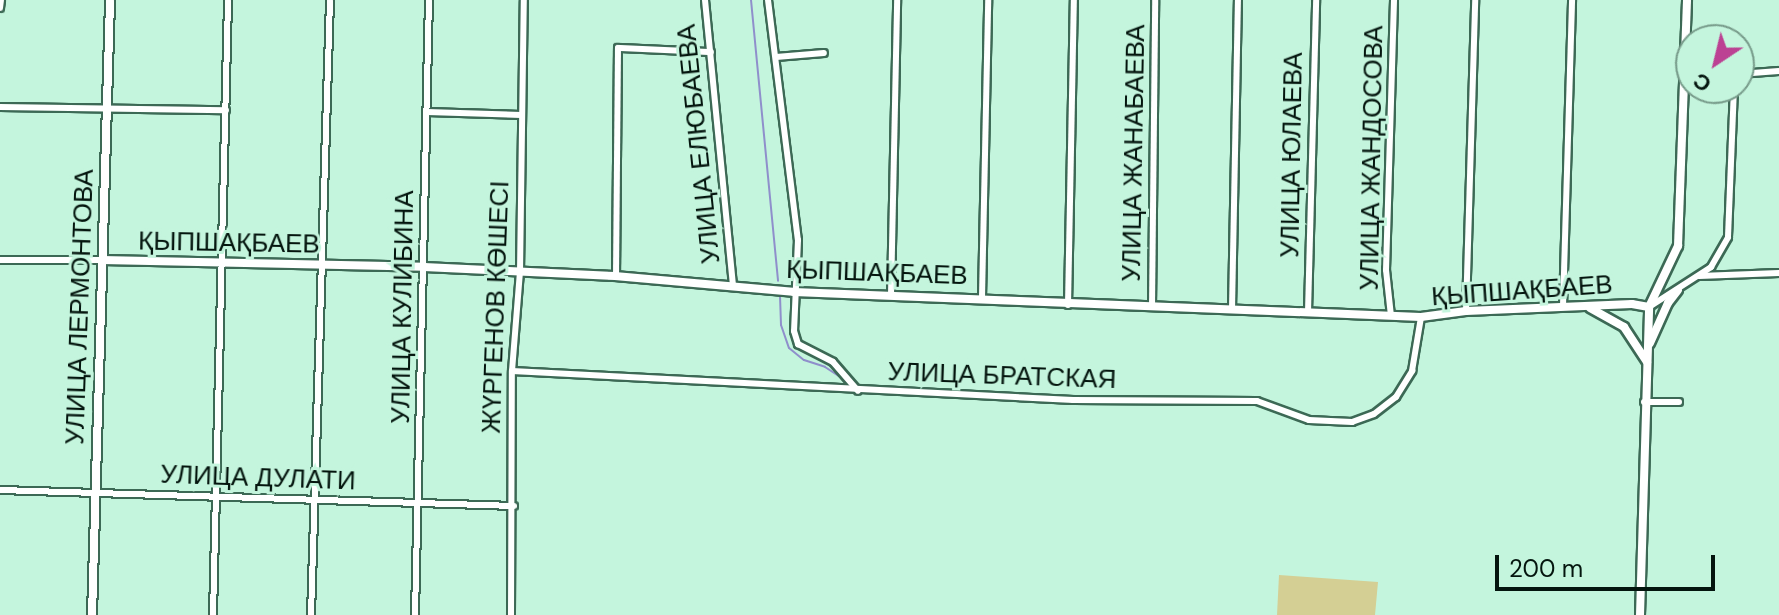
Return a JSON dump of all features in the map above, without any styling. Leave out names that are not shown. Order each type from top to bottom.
[{"type":"street","points":[[0,8],[1,0]]},
{"type":"street","name":"УЛИЦА ЛЕРМОНТОВА","points":[[92,615],[93,491],[110,0]]},
{"type":"street","points":[[213,615],[213,496],[224,263],[228,0]]},
{"type":"street","points":[[311,615],[330,0]]},
{"type":"street","name":"УЛИЦА КУЛИБИНА","points":[[415,615],[429,0]]},
{"type":"street","name":"ЖҮРГЕНОВ КӨШЕСІ","points":[[511,615],[514,506],[511,498],[512,371],[520,272],[524,0]]},
{"type":"street","name":"УЛИЦА ЕЛЮБАЕВА","points":[[705,0],[733,285]]},
{"type":"street","points":[[768,0],[798,240],[794,331],[798,344],[833,362],[858,391]]},
{"type":"street","points":[[891,295],[897,0]]},
{"type":"street","points":[[982,297],[988,0]]},
{"type":"street","points":[[1068,305],[1074,0]]},
{"type":"street","name":"УЛИЦА ЖАНАБАЕВА","points":[[1152,307],[1155,0]]},
{"type":"street","points":[[1232,309],[1238,0]]},
{"type":"street","name":"УЛИЦА ЮЛАЕВА","points":[[1308,312],[1316,0]]},
{"type":"street","name":"УЛИЦА ЖАНДОСОВА","points":[[1391,316],[1386,270],[1394,0]]},
{"type":"street","points":[[1466,311],[1475,0]]},
{"type":"street","points":[[1563,306],[1572,0]]},
{"type":"street","points":[[1687,0],[1687,24]]},
{"type":"street","points":[[616,276],[618,48],[711,52]]},
{"type":"street","points":[[776,57],[824,53]]},
{"type":"street","points":[[1755,73],[1779,71]]},
{"type":"street","points":[[1640,615],[1649,307],[1678,246],[1686,104]]},
{"type":"street","points":[[1649,307],[1699,276],[1721,255],[1728,237],[1733,104]]},
{"type":"street","points":[[0,107],[226,110]]},
{"type":"street","points":[[427,112],[521,115]]},
{"type":"street","points":[[0,260],[102,260]]},
{"type":"street","name":"ҚЫПШАҚБАЕВ","points":[[102,260],[424,267],[616,276],[794,292],[982,297],[1068,305],[1421,317],[1466,311],[1563,306],[1649,307]]},
{"type":"street","points":[[1699,276],[1779,273]]},
{"type":"street","points":[[1649,343],[1668,303],[1678,290]]},
{"type":"street","points":[[1585,306],[1624,327],[1647,363]]},
{"type":"street","name":"УЛИЦА БРАТСКАЯ","points":[[512,371],[1073,400],[1257,401],[1309,420],[1352,422],[1374,414],[1396,397],[1412,371],[1421,317]]},
{"type":"street","points":[[1644,402],[1679,402]]},
{"type":"street","name":"УЛИЦА ДУЛАТИ","points":[[0,490],[514,506]]},
{"type":"shaded area","points":[[1279,575],[1378,582],[1375,615],[1277,615]]},
{"type":"waterway","points":[[751,0],[778,281]]},
{"type":"waterway","points":[[780,296],[781,325],[789,348],[804,360],[825,367],[845,380]]}]
